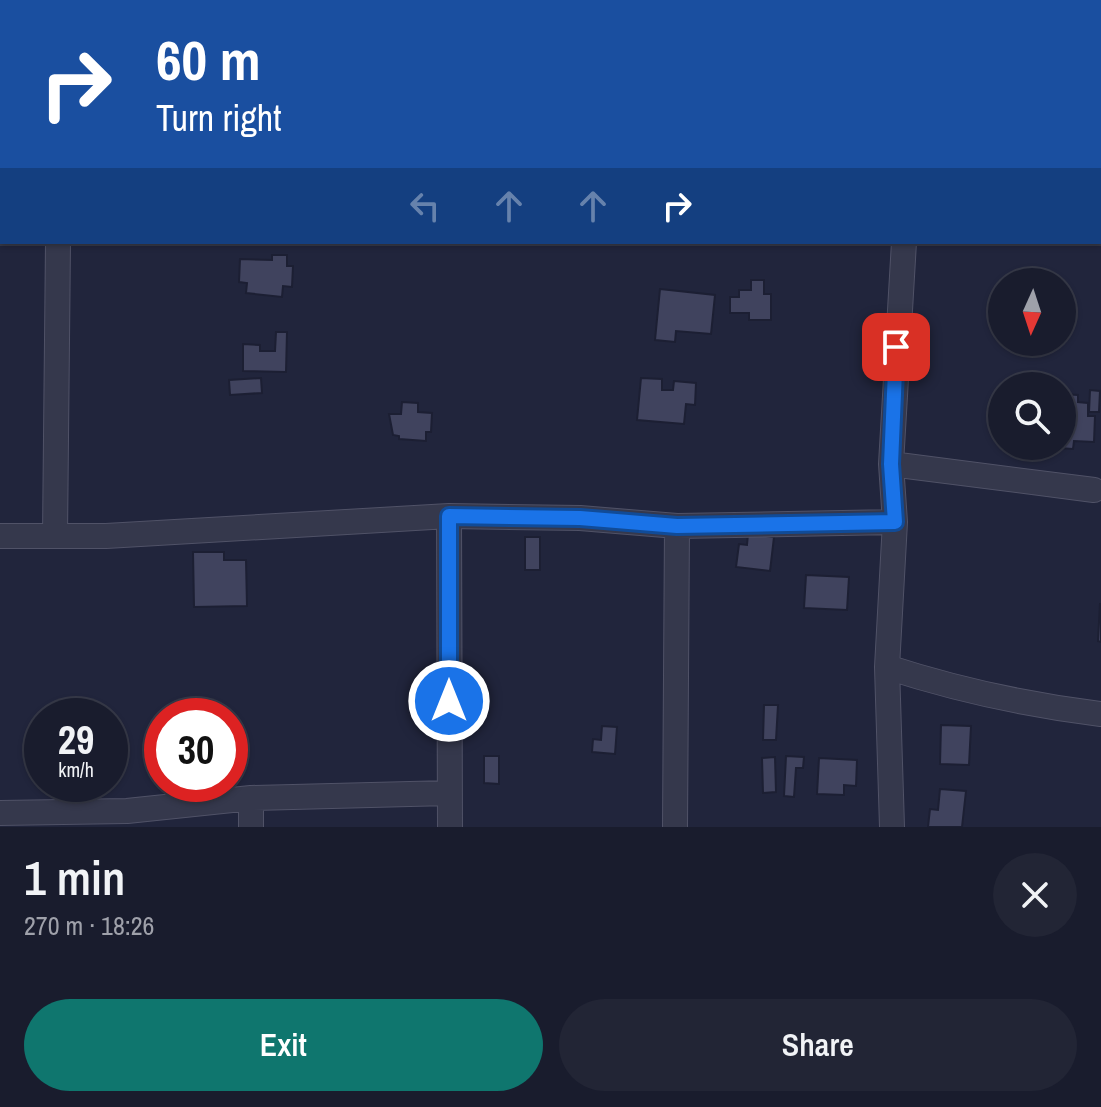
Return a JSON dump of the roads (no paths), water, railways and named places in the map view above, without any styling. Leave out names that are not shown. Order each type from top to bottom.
[{"type":"street","points":[[55,536],[58,244]]},
{"type":"street","points":[[892,827],[887,667],[895,522],[891,464],[904,244]]},
{"type":"street","points":[[891,464],[1094,490]]},
{"type":"street","points":[[449,516],[450,827]]},
{"type":"street","points":[[0,536],[55,536],[449,516],[580,518],[677,526],[895,522]]},
{"type":"street","points":[[675,827],[677,526]]},
{"type":"street","points":[[887,667],[954,688],[1032,706],[1101,714]]},
{"type":"street","points":[[0,813],[127,811],[251,798],[449,793]]},
{"type":"street","points":[[251,798],[251,827]]}]
